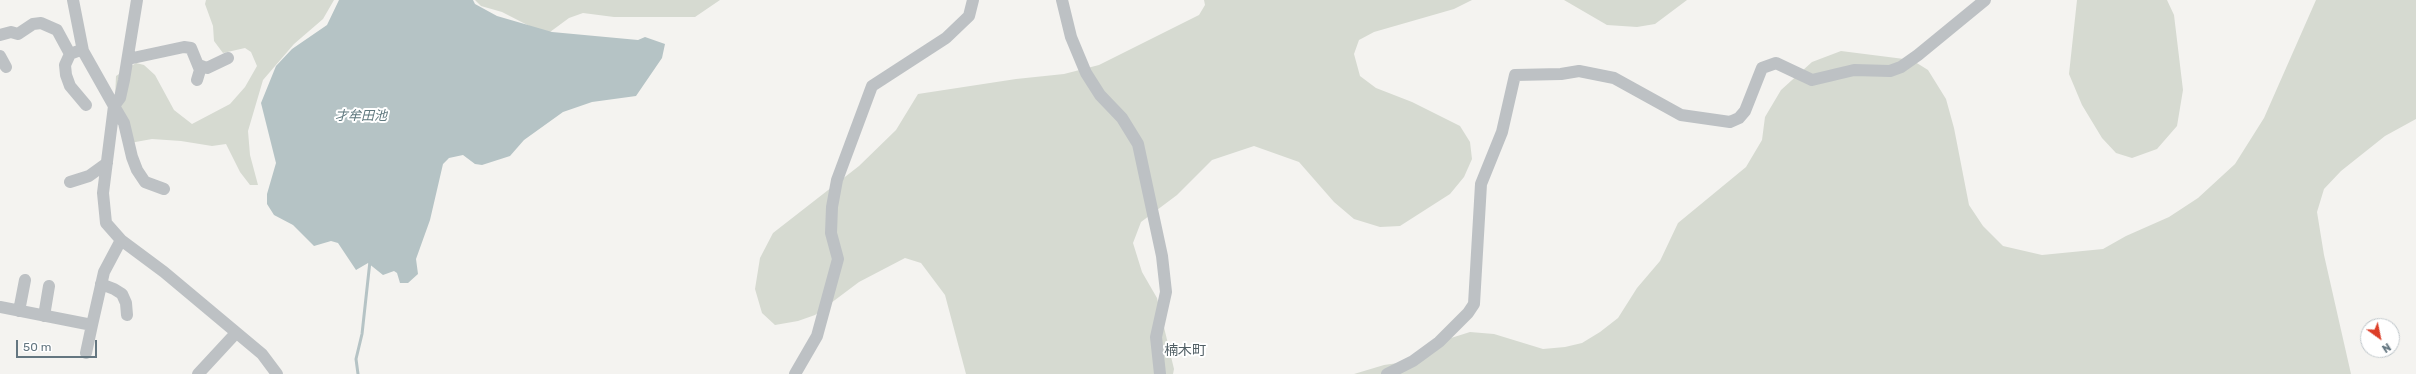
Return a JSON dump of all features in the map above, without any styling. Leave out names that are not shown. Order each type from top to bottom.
[{"type":"street","points":[[73,0],[83,49],[124,122],[132,157],[137,170],[145,182],[164,190]]},
{"type":"street","points":[[137,0],[128,59],[120,98],[114,106],[103,193],[106,223],[121,240],[164,272],[262,354],[277,374]]},
{"type":"street","points":[[795,374],[817,336],[838,259],[832,233],[832,207],[836,180],[872,86],[946,38],[969,16],[973,0]]},
{"type":"street","points":[[1062,0],[1071,37],[1086,72],[1100,95],[1122,118],[1138,144],[1162,256],[1166,292],[1156,337],[1160,374]]},
{"type":"street","points":[[1387,374],[1413,361],[1439,342],[1468,313],[1474,304],[1481,184],[1502,132],[1515,75],[1561,74],[1579,71],[1614,78],[1681,115],[1730,122],[1739,118],[1745,111],[1762,68],[1776,63],[1812,80],[1854,70],[1890,71],[1901,67],[1918,55],[1985,0]]},
{"type":"street","points":[[0,35],[11,32],[18,34],[32,24],[41,23],[57,30],[70,54]]},
{"type":"street","points":[[128,59],[184,47],[192,48],[199,66],[198,80]]},
{"type":"street","points":[[83,49],[70,54],[65,65],[66,75],[70,86],[86,104]]},
{"type":"street","points":[[0,56],[6,66]]},
{"type":"street","points":[[199,66],[207,68],[228,58]]},
{"type":"street","points":[[70,182],[89,176],[107,163]]},
{"type":"street","points":[[86,353],[104,272],[121,240]]},
{"type":"street","points":[[19,311],[24,280]]},
{"type":"street","points":[[101,284],[122,294],[126,303],[127,315]]},
{"type":"street","points":[[44,316],[49,286]]},
{"type":"street","points":[[0,307],[92,325]]},
{"type":"street","points":[[188,374],[192,371],[199,372],[236,333]]},
{"type":"shaded area","points":[[206,0],[334,0],[323,19],[294,44],[263,80],[248,131],[250,155],[258,185],[250,185],[240,172],[226,144],[212,146],[181,141],[152,139],[130,143],[115,99],[116,76],[136,63],[144,65],[155,75],[174,110],[192,124],[230,104],[245,87],[257,66],[251,52],[245,48],[223,53],[214,41],[213,26],[205,4]]},
{"type":"shaded area","points":[[475,0],[720,0],[695,17],[614,17],[583,13],[569,18],[550,32],[543,33],[502,12],[481,6]]},
{"type":"shaded area","points":[[1204,0],[1472,0],[1454,9],[1374,32],[1359,40],[1354,54],[1360,76],[1376,88],[1412,102],[1460,126],[1470,142],[1472,159],[1464,177],[1450,194],[1400,226],[1380,227],[1354,219],[1334,202],[1299,162],[1254,146],[1212,160],[1177,195],[1141,222],[1133,243],[1142,272],[1157,298],[1174,369],[1173,374],[966,374],[945,295],[921,263],[905,258],[859,282],[815,315],[798,321],[775,325],[762,313],[755,289],[760,258],[773,233],[859,166],[896,130],[918,94],[1016,79],[1064,74],[1099,65],[1199,15],[1205,5]]},
{"type":"shaded area","points":[[1564,0],[1687,0],[1655,24],[1637,27],[1607,25]]},
{"type":"shaded area","points":[[2077,0],[2167,0],[2174,15],[2183,90],[2177,126],[2157,149],[2132,158],[2116,153],[2102,138],[2082,105],[2069,74]]},
{"type":"shaded area","points":[[2316,0],[2416,0],[2416,119],[2385,136],[2341,171],[2324,189],[2317,212],[2324,255],[2351,374],[1354,374],[1384,365],[1405,362],[1451,338],[1470,332],[1494,334],[1543,349],[1565,347],[1582,343],[1600,332],[1618,318],[1637,288],[1660,261],[1678,223],[1746,167],[1762,140],[1765,117],[1781,90],[1812,62],[1841,51],[1912,60],[1928,70],[1946,99],[1954,128],[1969,205],[1983,226],[2003,246],[2042,255],[2103,249],[2126,236],[2169,217],[2198,198],[2235,164],[2264,118]]},
{"type":"water","name":"才牟田池","points":[[339,0],[473,0],[475,4],[497,16],[552,32],[638,40],[645,37],[665,44],[662,58],[636,96],[592,102],[563,112],[524,140],[510,156],[482,165],[475,164],[463,155],[449,158],[443,164],[430,220],[416,259],[418,274],[408,283],[400,283],[397,273],[394,271],[383,275],[368,263],[356,270],[338,243],[331,241],[314,246],[293,225],[274,215],[267,204],[267,194],[276,163],[261,103],[276,66],[292,49],[327,25]]},
{"type":"waterway","points":[[358,374],[356,359],[362,334],[370,261]]},
{"type":"district","name":"楠木町","points":[[1185,351]]}]
